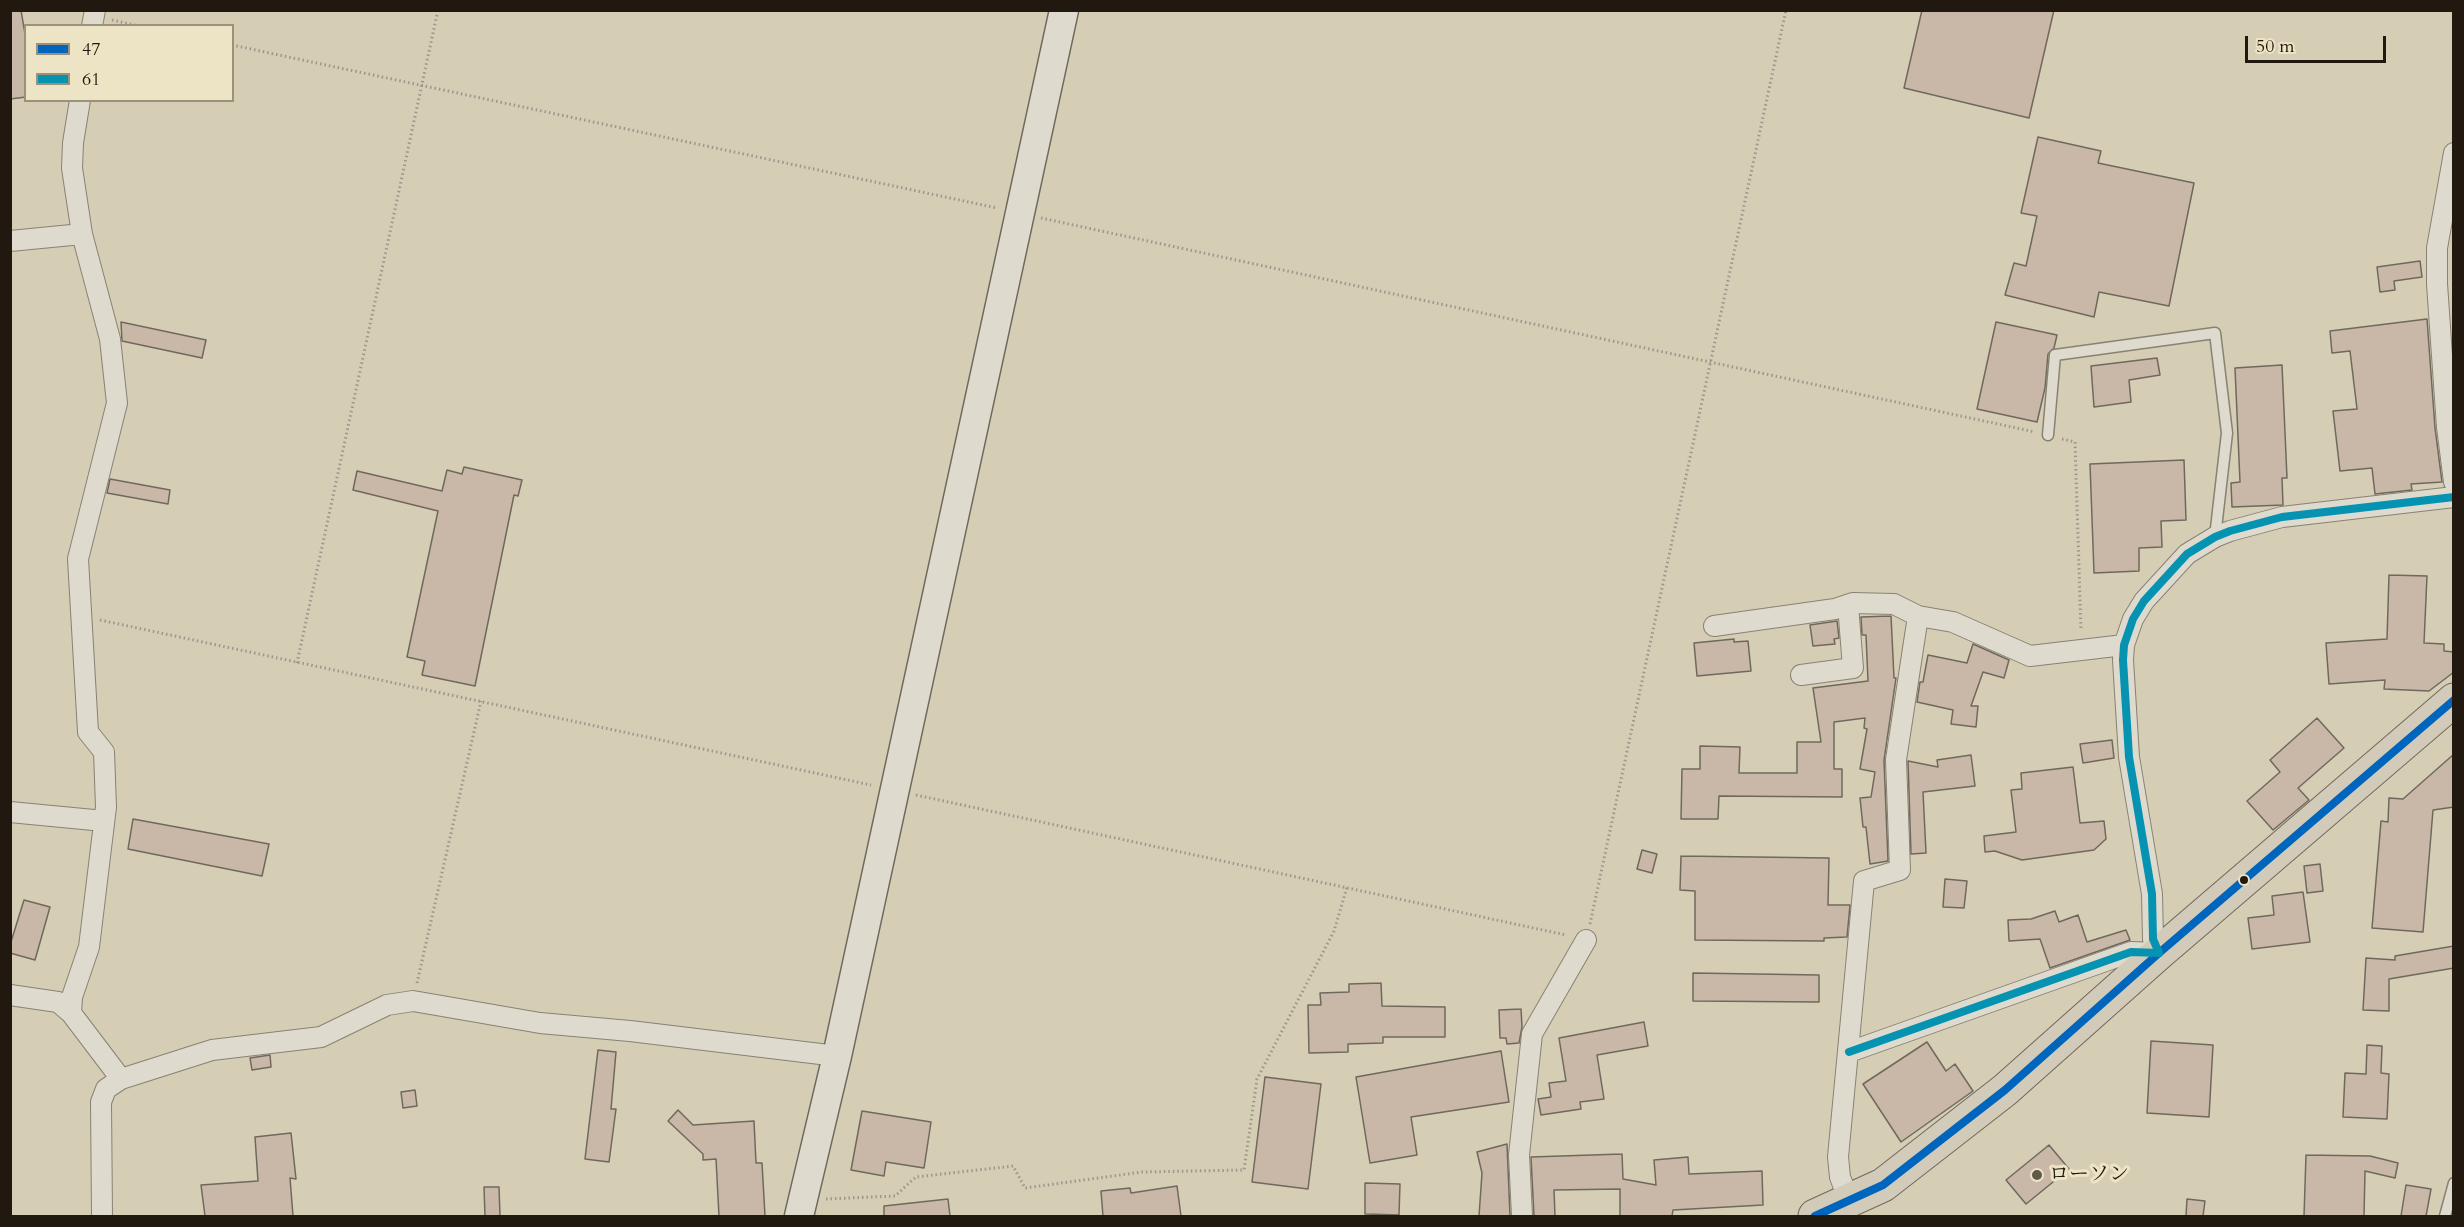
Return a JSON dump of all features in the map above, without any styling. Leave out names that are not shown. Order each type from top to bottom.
[{"type":"highway","points":[[1815,1216],[1857,1209],[1883,1185],[2005,1090],[2159,953],[2454,700]]},
{"type":"street","points":[[801,1208],[837,1056],[1064,10]]},
{"type":"street","points":[[72,1012],[72,997],[89,947],[104,821],[105,752],[88,732],[78,559],[117,403],[110,339],[82,234],[72,168],[72,143],[80,102]]},
{"type":"street","points":[[2454,153],[2437,248],[2437,284],[2454,482]]},
{"type":"street","points":[[10,241],[82,234]]},
{"type":"street","points":[[1849,1052],[2131,952],[2159,953],[2153,939],[2152,894],[2129,757],[2122,660],[2124,645],[2133,619],[2144,601],[2187,554],[2214,537],[2251,524],[2282,517],[2454,497]]},
{"type":"street","points":[[1714,626],[1835,609],[1848,605],[1894,604],[1918,616],[1953,622],[2030,656],[2081,648],[2124,645]]},
{"type":"street","points":[[1801,675],[1853,668],[1848,605]]},
{"type":"street","points":[[1857,1209],[1840,1177],[1838,1157],[1864,881],[1900,870],[1896,760],[1918,616]]},
{"type":"street","points":[[10,812],[104,821]]},
{"type":"street","points":[[1522,1216],[1519,1155],[1532,1034],[1586,940]]},
{"type":"street","points":[[10,995],[58,1002],[72,1012],[121,1079]]},
{"type":"street","points":[[102,1216],[101,1102],[106,1089],[121,1079],[212,1050],[321,1037],[387,1005],[413,1001],[540,1023],[630,1031],[837,1056]]},
{"type":"lane","points":[[2048,435],[2055,355],[2215,333],[2227,433],[2214,537]]},
{"type":"lane","points":[[2445,1216],[2454,1184]]},
{"type":"path","points":[[297,663],[438,10]]},
{"type":"path","points":[[82,616],[1586,940],[1786,10]]},
{"type":"path","points":[[94,17],[129,24]]},
{"type":"path","points":[[234,45],[1021,213],[2075,442],[2081,648]]},
{"type":"path","points":[[413,1001],[481,701]]},
{"type":"path","points":[[801,1208],[895,1196],[916,1177],[1013,1166],[1025,1188],[1142,1172],[1244,1170],[1257,1080],[1334,931],[1347,887]]},
{"type":"building","points":[[10,10],[21,10],[24,28],[24,97],[10,99]]},
{"type":"building","points":[[1922,10],[2054,10],[2029,118],[1904,88]]},
{"type":"building","points":[[2038,137],[2101,151],[2098,163],[2194,183],[2169,306],[2099,292],[2094,317],[2005,295],[2014,263],[2026,266],[2037,216],[2021,213]]},
{"type":"building","points":[[2420,261],[2422,277],[2394,281],[2395,290],[2380,292],[2377,267]]},
{"type":"building","points":[[2427,319],[2435,428],[2442,482],[2411,484],[2412,490],[2375,494],[2372,468],[2340,471],[2333,411],[2357,409],[2350,351],[2332,353],[2330,331]]},
{"type":"building","points":[[121,322],[206,340],[202,358],[122,341]]},
{"type":"building","points":[[1996,322],[2057,335],[2054,348],[2048,354],[2045,388],[2037,422],[1977,409]]},
{"type":"building","points":[[2157,358],[2160,375],[2129,380],[2131,402],[2094,407],[2091,366]]},
{"type":"building","points":[[2282,365],[2287,478],[2282,478],[2283,505],[2232,507],[2231,483],[2240,482],[2235,368]]},
{"type":"building","points":[[2184,460],[2186,520],[2161,521],[2162,547],[2139,548],[2139,571],[2094,573],[2090,464]]},
{"type":"building","points":[[464,467],[522,480],[518,496],[514,495],[475,686],[422,675],[425,661],[407,657],[438,511],[353,490],[357,471],[442,491],[447,470],[462,474]]},
{"type":"building","points":[[110,479],[170,490],[168,504],[107,493]]},
{"type":"building","points":[[2389,575],[2427,576],[2424,643],[2444,644],[2444,651],[2454,652],[2454,672],[2429,691],[2384,689],[2385,680],[2329,684],[2326,643],[2387,639]]},
{"type":"building","points":[[1891,616],[1894,678],[1896,678],[1884,760],[1888,861],[1870,864],[1866,827],[1863,827],[1860,798],[1871,797],[1875,772],[1860,769],[1867,729],[1864,728],[1865,718],[1834,722],[1834,769],[1842,769],[1842,797],[1719,796],[1718,819],[1681,819],[1682,769],[1700,769],[1700,746],[1740,747],[1739,773],[1797,773],[1797,742],[1821,742],[1813,688],[1868,681],[1866,635],[1862,635],[1861,617]]},
{"type":"building","points":[[1837,621],[1839,638],[1834,639],[1835,644],[1813,646],[1810,625]]},
{"type":"building","points":[[1734,639],[1734,642],[1748,641],[1751,671],[1697,676],[1694,643]]},
{"type":"building","points":[[1973,644],[2009,660],[2004,678],[1983,672],[1971,706],[1978,706],[1976,727],[1951,724],[1953,710],[1917,702],[1928,655],[1967,663]]},
{"type":"building","points":[[2317,718],[2344,748],[2298,788],[2309,800],[2273,830],[2247,801],[2280,772],[2270,760]]},
{"type":"building","points":[[2112,740],[2114,758],[2083,763],[2080,744]]},
{"type":"building","points":[[2454,754],[2454,807],[2433,810],[2423,932],[2372,928],[2381,821],[2388,822],[2389,798],[2403,799]]},
{"type":"building","points":[[1971,755],[1975,786],[1923,792],[1926,853],[1911,854],[1908,761],[1938,767],[1937,760]]},
{"type":"building","points":[[2073,767],[2080,823],[2104,821],[2106,839],[2094,850],[2022,860],[1995,851],[1985,852],[1984,836],[2016,832],[2011,790],[2022,789],[2021,773]]},
{"type":"building","points":[[133,819],[269,844],[262,876],[128,849]]},
{"type":"building","points":[[1642,850],[1657,854],[1652,873],[1637,869]]},
{"type":"building","points":[[1681,856],[1829,858],[1828,905],[1850,905],[1847,937],[1824,938],[1824,941],[1695,940],[1695,891],[1680,890]]},
{"type":"building","points":[[2320,864],[2323,891],[2307,893],[2304,866]]},
{"type":"building","points":[[1945,879],[1967,881],[1964,908],[1943,907]]},
{"type":"building","points":[[2303,892],[2310,942],[2252,949],[2248,918],[2274,915],[2272,896]]},
{"type":"building","points":[[24,900],[50,907],[35,960],[10,953],[10,945]]},
{"type":"building","points":[[2055,911],[2059,922],[2078,915],[2087,942],[2126,930],[2130,940],[2050,968],[2040,939],[2009,941],[2008,920],[2031,919]]},
{"type":"building","points":[[2454,946],[2454,968],[2389,979],[2389,1011],[2363,1010],[2366,958],[2395,960],[2395,956]]},
{"type":"building","points":[[1693,973],[1819,975],[1819,1002],[1693,1001]]},
{"type":"building","points":[[1381,983],[1382,1006],[1445,1007],[1445,1037],[1383,1037],[1383,1043],[1348,1044],[1348,1052],[1309,1053],[1308,1005],[1321,1005],[1320,993],[1349,992],[1349,984]]},
{"type":"building","points":[[1521,1009],[1522,1027],[1519,1043],[1507,1044],[1506,1038],[1500,1038],[1499,1010]]},
{"type":"building","points":[[1644,1022],[1648,1046],[1597,1055],[1604,1099],[1580,1102],[1581,1109],[1541,1115],[1538,1099],[1551,1097],[1549,1083],[1566,1081],[1559,1038]]},
{"type":"building","points":[[2151,1041],[2213,1045],[2209,1117],[2147,1113]]},
{"type":"building","points":[[1927,1042],[1946,1071],[1955,1064],[1973,1091],[1901,1142],[1863,1084]]},
{"type":"building","points":[[2367,1045],[2382,1046],[2381,1073],[2389,1074],[2387,1119],[2343,1117],[2345,1073],[2366,1074]]},
{"type":"building","points":[[598,1050],[616,1052],[611,1109],[616,1109],[609,1162],[585,1159]]},
{"type":"building","points":[[1501,1051],[1509,1102],[1411,1117],[1417,1155],[1370,1163],[1356,1077]]},
{"type":"building","points":[[270,1055],[271,1067],[252,1070],[250,1058]]},
{"type":"building","points":[[1265,1077],[1321,1084],[1308,1189],[1252,1182]]},
{"type":"building","points":[[415,1090],[417,1106],[403,1108],[401,1092]]},
{"type":"building","points":[[678,1110],[693,1125],[754,1121],[756,1163],[762,1163],[765,1216],[719,1216],[716,1159],[703,1160],[703,1154],[668,1121]]},
{"type":"building","points":[[862,1111],[931,1122],[924,1168],[886,1162],[884,1176],[851,1170]]},
{"type":"building","points":[[291,1133],[296,1179],[290,1178],[293,1216],[205,1216],[201,1185],[258,1181],[255,1137]]},
{"type":"building","points":[[1507,1144],[1510,1216],[1479,1216],[1482,1173],[1477,1152]]},
{"type":"building","name":"ローソン","points":[[2049,1145],[2069,1169],[2026,1204],[2006,1180]]},
{"type":"building","points":[[1622,1154],[1623,1179],[1656,1185],[1654,1160],[1688,1157],[1689,1174],[1762,1171],[1763,1205],[1673,1210],[1672,1216],[1620,1216],[1620,1189],[1554,1190],[1555,1216],[1534,1216],[1531,1157]]},
{"type":"building","points":[[2306,1155],[2370,1156],[2398,1163],[2395,1178],[2365,1171],[2364,1216],[2304,1216]]},
{"type":"building","points":[[1365,1183],[1400,1184],[1399,1215],[1365,1214]]},
{"type":"building","points":[[2406,1185],[2431,1189],[2426,1216],[2401,1216]]},
{"type":"building","points":[[1177,1186],[1181,1216],[1103,1216],[1101,1191],[1130,1188],[1131,1193]]},
{"type":"building","points":[[484,1187],[499,1187],[500,1216],[485,1216]]},
{"type":"building","points":[[948,1199],[950,1216],[884,1216],[884,1206]]},
{"type":"building","points":[[2187,1199],[2205,1201],[2203,1216],[2186,1216]]},
{"type":"transit line","name":"61","points":[[1849,1052],[2131,952],[2159,953],[2153,939],[2152,894],[2129,757],[2124,645],[2133,619],[2144,601],[2187,554],[2230,531],[2282,517],[2454,497]]},
{"type":"transit line","name":"47","points":[[1815,1216],[1883,1185],[2005,1090],[2159,953],[2454,700]]},
{"type":"place","name":"ローソン","points":[[2037,1175]]}]
